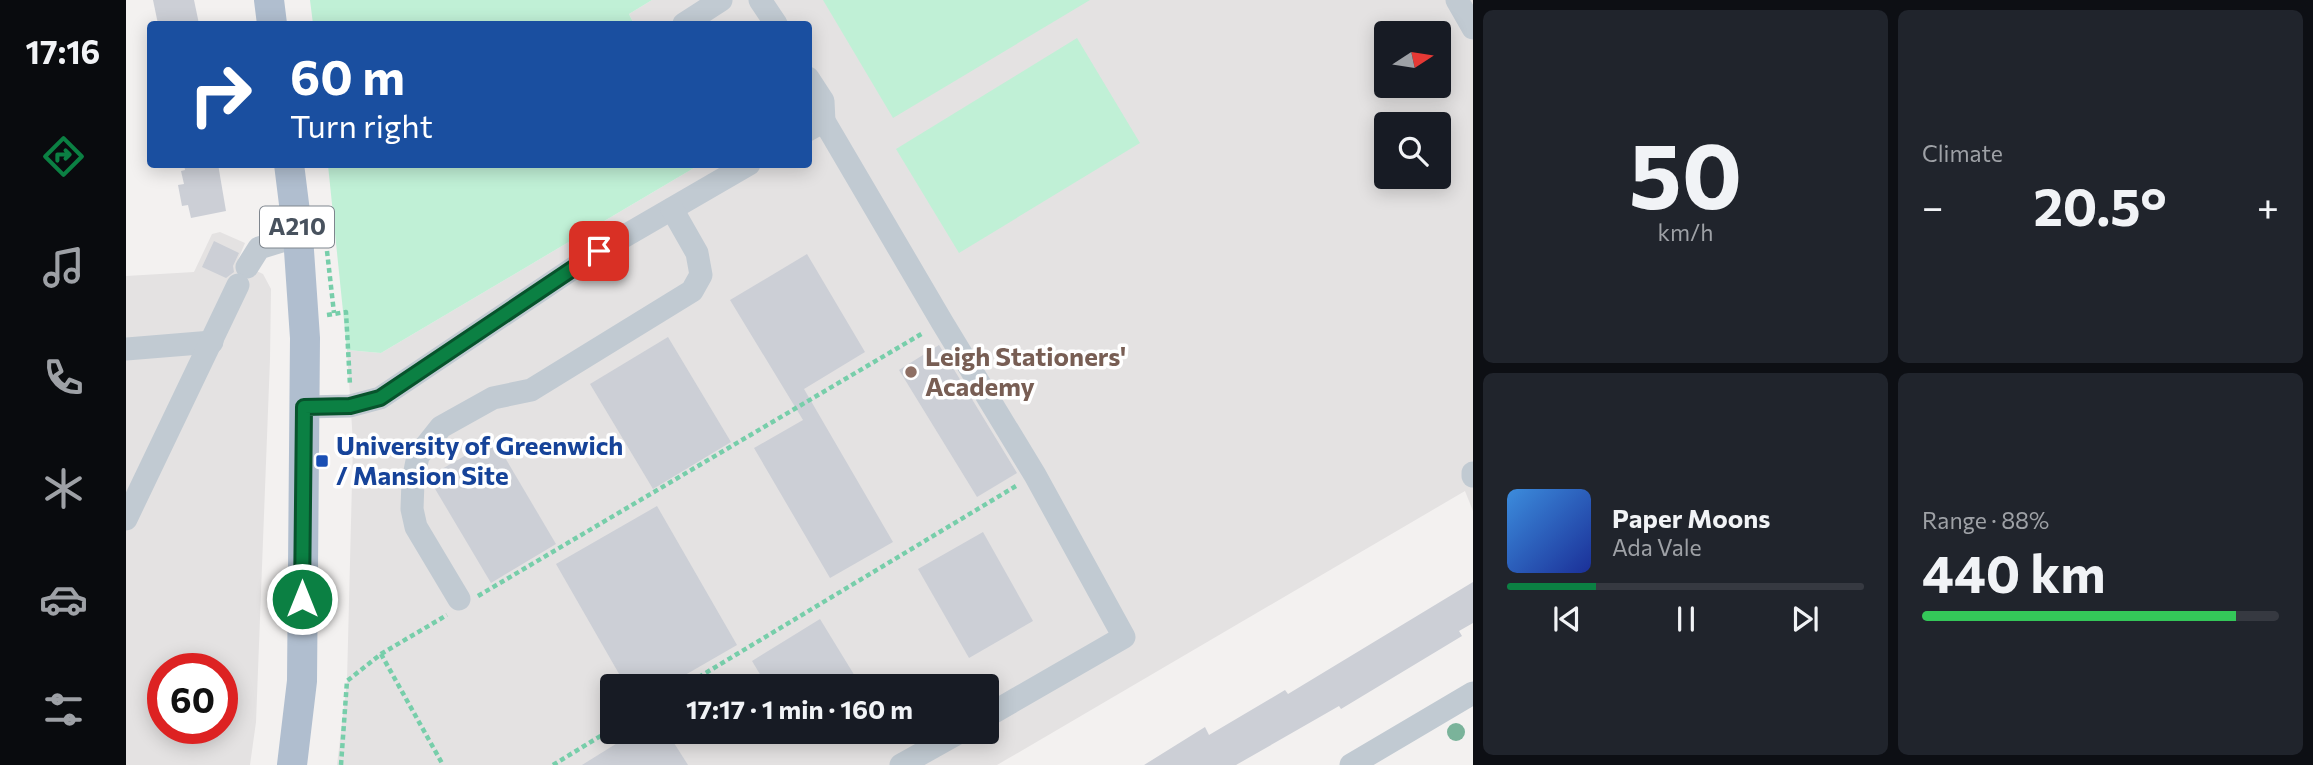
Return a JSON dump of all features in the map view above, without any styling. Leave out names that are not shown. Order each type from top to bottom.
[{"type":"main road","points":[[269,0],[272,21]]},
{"type":"main road","name":"A210","points":[[290,168],[311,239],[304,310],[302,681],[292,765]]},
{"type":"street","points":[[689,21],[721,0]]},
{"type":"street","points":[[761,0],[774,21]]},
{"type":"street","points":[[1457,0],[1473,28]]},
{"type":"street","points":[[812,85],[822,101],[816,126],[942,322],[1035,475],[1124,638],[999,709]]},
{"type":"street","points":[[304,407],[350,406],[380,398],[599,251],[739,168]]},
{"type":"street","points":[[462,603],[416,527],[412,509],[413,481],[418,456],[441,427],[493,398],[531,390],[692,291],[701,275],[697,253],[672,209]]},
{"type":"street","points":[[126,519],[258,248],[311,239]]},
{"type":"street","points":[[126,349],[212,342]]},
{"type":"street","points":[[1351,765],[1473,693]]},
{"type":"street","points":[[901,765],[939,744]]},
{"type":"path","points":[[311,239],[328,254],[334,313],[346,312],[350,392],[358,390]]},
{"type":"path","points":[[341,765],[347,681],[381,653],[942,322]]},
{"type":"path","points":[[704,674],[1035,475]]},
{"type":"path","points":[[381,653],[443,765]]},
{"type":"path","points":[[553,765],[600,736]]},
{"type":"shaded area","name":"Leigh Stationers' Academy","points":[[652,0],[1473,0],[1473,511],[1465,491],[997,765],[337,765],[347,681],[353,443],[347,350],[381,353],[694,168],[812,168],[812,21],[632,21],[629,14]]},
{"type":"shaded area","points":[[220,232],[245,243],[237,262],[263,274],[271,289],[256,722],[250,765],[126,765],[126,276],[194,272],[212,234]]},
{"type":"green space","points":[[310,0],[652,0],[629,14],[632,21],[313,21]]},
{"type":"green space","points":[[823,0],[1090,0],[893,118]]},
{"type":"green space","points":[[1077,38],[1140,143],[959,253],[896,149]]},
{"type":"green space","points":[[328,168],[694,168],[381,353],[347,350]]},
{"type":"building","points":[[153,0],[194,0],[198,21],[157,21]]},
{"type":"building","points":[[219,168],[226,211],[191,218],[188,205],[182,206],[178,185],[184,184],[181,171]]},
{"type":"building","points":[[214,241],[239,253],[233,266],[234,272],[226,278],[202,267]]},
{"type":"building","points":[[807,254],[865,352],[804,389],[893,542],[830,578],[754,448],[803,420],[730,300]]},
{"type":"building","points":[[668,337],[731,442],[653,489],[590,384]]},
{"type":"building","points":[[939,345],[1017,473],[977,497],[899,370]]},
{"type":"building","points":[[494,439],[556,544],[491,583],[428,477]]},
{"type":"building","points":[[657,506],[737,645],[687,674],[619,674],[556,564]]},
{"type":"building","points":[[983,532],[1033,621],[969,658],[918,569]]},
{"type":"building","points":[[1473,582],[1473,623],[1459,631],[1462,636],[1341,709],[1339,706],[1236,765],[1144,765],[1205,727],[1209,735],[1285,690],[1288,694]]},
{"type":"building","points":[[820,619],[854,674],[760,674],[752,661]]},
{"type":"building","points":[[616,744],[675,744],[688,765],[582,765]]},
{"type":"place","name":"Leigh Stationers' Academy","points":[[911,372]]},
{"type":"place","name":"University of Greenwich / Mansion Site","points":[[322,461]]},
{"type":"route","points":[[302,599],[304,407],[350,406],[380,398],[599,251]]}]
